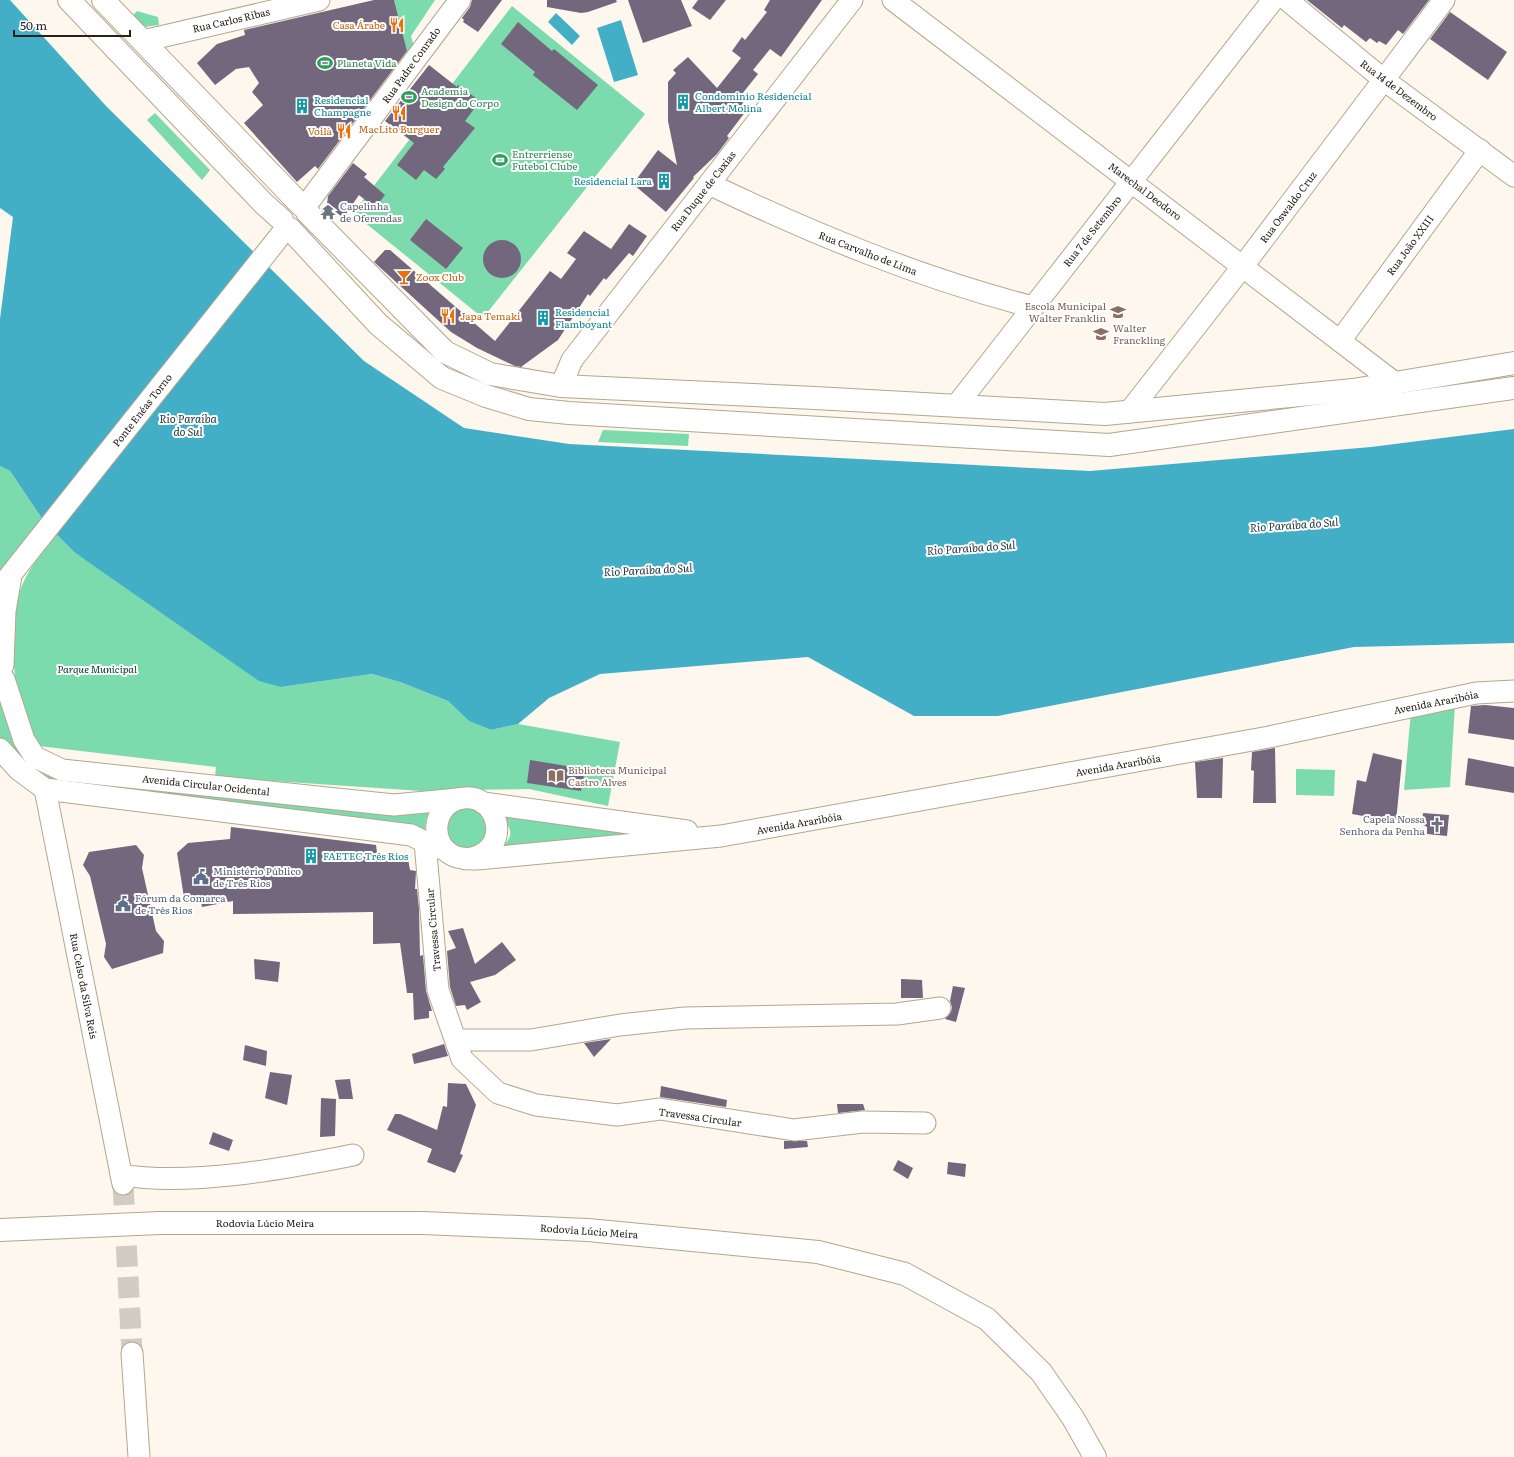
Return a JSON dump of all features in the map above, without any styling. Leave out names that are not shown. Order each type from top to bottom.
[{"type":"main road","points":[[69,0],[264,204],[286,225],[378,324],[442,378],[486,396],[529,409],[585,414],[1109,444],[1514,388]]},
{"type":"main road","points":[[103,0],[304,208],[446,352],[490,374],[561,386],[1105,414],[1353,390],[1514,363]]},
{"type":"main road","points":[[286,225],[299,229],[303,227],[307,220],[304,208]]},
{"type":"main road","name":"Rodovia Lúcio Meira","points":[[0,1230],[160,1223],[423,1223],[588,1230],[818,1252],[905,1274],[987,1319],[1041,1372],[1073,1418],[1095,1457]]},
{"type":"street","name":"Rua Carlos Ribas","points":[[143,41],[319,0]]},
{"type":"street","name":"Rua Padre Conrado","points":[[304,208],[460,0]]},
{"type":"street","name":"Rua Duque de Caxias","points":[[561,386],[572,360],[852,0]]},
{"type":"street","name":"Marechal Deodoro","points":[[893,0],[1395,383]]},
{"type":"street","name":"Rua 7 de Setembro","points":[[956,406],[1273,0]]},
{"type":"street","name":"Rua 14 de Dezembro","points":[[1287,0],[1384,80],[1514,176]]},
{"type":"street","name":"Rua Oswaldo Cruz","points":[[1129,412],[1243,266],[1444,0]]},
{"type":"street","name":"Rua João XXIII","points":[[1340,340],[1480,150]]},
{"type":"street","name":"Rua Carvalho de Lima","points":[[709,184],[798,226],[886,261],[984,294],[1033,307]]},
{"type":"street","name":"Ponte Enéas Torno","points":[[11,575],[273,244],[286,225]]},
{"type":"street","points":[[2,674],[5,611],[11,575]]},
{"type":"street","name":"Avenida Circular Ocidental","points":[[2,674],[24,740],[35,757],[62,770],[394,805],[473,800]]},
{"type":"street","name":"Avenida Araribóia","points":[[461,858],[488,858],[721,836],[1269,737],[1476,693],[1514,692]]},
{"type":"street","points":[[0,750],[19,770],[45,789],[411,835],[461,858]]},
{"type":"street","points":[[140,801],[142,778]]},
{"type":"street","name":"Rua Celso da Silva Reis","points":[[45,789],[122,1180],[136,1178],[194,1178],[300,1165],[353,1155]]},
{"type":"street","points":[[473,800],[489,808],[496,822],[496,837],[488,850],[481,855],[461,858],[450,854],[441,844],[438,838],[438,818],[446,806],[451,802],[473,800]]},
{"type":"street","name":"Avenida Araribóia","points":[[473,800],[721,836]]},
{"type":"street","name":"Travessa Circular","points":[[425,842],[438,990],[462,1059],[498,1093],[536,1105],[617,1115],[660,1109],[794,1130],[863,1122],[925,1123]]},
{"type":"street","points":[[456,1040],[531,1040],[620,1025],[685,1018],[897,1014],[940,1008]]},
{"type":"street","points":[[132,1353],[139,1457]]},
{"type":"green space","points":[[394,0],[435,0],[411,36],[414,47],[408,56]]},
{"type":"green space","points":[[512,6],[645,114],[483,318],[353,213]]},
{"type":"green space","points":[[137,11],[158,17],[159,25],[137,28],[129,19]]},
{"type":"green space","points":[[155,113],[210,170],[202,180],[147,120]]},
{"type":"green space","points":[[603,430],[689,434],[688,446],[598,442]]},
{"type":"green space","points":[[0,466],[10,471],[43,520],[0,578]]},
{"type":"green space","name":"Parque Municipal","points":[[57,534],[74,552],[281,687],[372,674],[400,682],[448,701],[469,721],[491,730],[518,724],[620,742],[608,806],[529,789],[422,791],[215,777],[216,767],[39,746],[27,729],[18,696],[14,655],[15,614],[19,596],[27,575]]},
{"type":"green space","points":[[5,696],[30,754],[131,779],[131,796],[49,782],[0,745],[0,702]]},
{"type":"green space","points":[[1455,704],[1450,787],[1404,790],[1411,711]]},
{"type":"green space","points":[[1296,769],[1335,770],[1334,796],[1296,795]]},
{"type":"green space","points":[[152,782],[431,812],[426,819],[425,832],[150,801]]},
{"type":"green space","points":[[459,804],[489,815],[485,847],[453,851],[442,821]]},
{"type":"green space","points":[[497,811],[671,835],[496,854],[507,842],[510,833],[510,829]]},
{"type":"water","name":"Rio Paraíba do Sul","points":[[0,0],[10,0],[106,106],[364,361],[464,428],[569,444],[1090,471],[1371,447],[1514,429],[1514,643],[1354,647],[998,716],[914,716],[808,657],[600,674],[549,698],[518,724],[491,730],[469,721],[448,701],[400,682],[372,674],[281,687],[259,681],[74,552],[43,520],[10,471],[0,466],[0,319],[13,217],[0,208]]},
{"type":"water","points":[[556,13],[580,36],[572,45],[548,22]]},
{"type":"water","points":[[621,20],[638,75],[614,82],[597,28]]},
{"type":"building","points":[[374,0],[394,0],[407,51],[318,169],[315,166],[297,182],[244,123],[263,105],[252,92],[259,83],[249,67],[236,69],[215,85],[197,63],[217,44],[245,35],[244,30]]},
{"type":"building","points":[[472,0],[502,0],[478,32],[463,22],[464,20],[462,18],[470,7]]},
{"type":"building","points":[[547,0],[616,0],[617,2],[581,13],[547,7]]},
{"type":"building","points":[[628,0],[681,0],[692,26],[643,43]]},
{"type":"building","points":[[698,0],[726,0],[710,20],[692,8]]},
{"type":"building","points":[[770,0],[822,0],[781,57],[770,49],[753,70],[758,74],[738,99],[749,107],[727,136],[729,138],[717,154],[693,177],[694,178],[666,212],[633,184],[658,150],[677,165],[668,121],[668,82],[676,73],[673,70],[688,57],[717,88],[741,58],[732,51],[742,37],[745,40],[767,12],[764,10]]},
{"type":"building","points":[[1307,0],[1429,0],[1403,34],[1398,30],[1386,45],[1379,41],[1377,43],[1370,38],[1366,42],[1344,25],[1342,28]]},
{"type":"building","points":[[1450,12],[1507,52],[1488,80],[1430,39]]},
{"type":"building","points":[[518,22],[552,51],[554,49],[598,85],[577,110],[533,75],[535,72],[501,44]]},
{"type":"building","points":[[429,65],[457,87],[458,85],[480,101],[465,121],[475,128],[443,167],[445,169],[436,179],[424,170],[416,180],[397,165],[414,143],[385,121]]},
{"type":"building","points":[[353,163],[367,174],[364,177],[385,195],[375,208],[359,195],[343,218],[327,204],[328,196]]},
{"type":"building","points":[[426,219],[463,248],[446,269],[410,240]]},
{"type":"building","points":[[629,224],[647,236],[633,256],[629,253],[606,280],[604,278],[590,296],[588,294],[558,340],[521,367],[515,366],[477,348],[451,332],[374,262],[385,250],[390,250],[495,341],[550,271],[561,279],[576,259],[567,253],[584,231],[611,249]]},
{"type":"building","points":[[498,240],[506,240],[516,245],[520,252],[520,266],[516,273],[506,278],[498,278],[488,273],[486,270],[483,263],[483,255],[488,245],[491,243]]},
{"type":"building","points":[[1485,705],[1514,708],[1514,740],[1468,733],[1471,706]]},
{"type":"building","points":[[1275,748],[1276,803],[1253,803],[1254,771],[1251,770],[1252,752]]},
{"type":"building","points":[[1373,753],[1402,760],[1396,822],[1352,814],[1357,780],[1366,782]]},
{"type":"building","points":[[1223,758],[1222,798],[1197,798],[1195,762]]},
{"type":"building","points":[[1468,758],[1514,767],[1514,793],[1465,785]]},
{"type":"building","name":"Biblioteca Municipal Castro Alves","points":[[530,760],[585,769],[581,791],[527,783]]},
{"type":"building","name":"Capela Nossa Senhora da Penha","points":[[1423,813],[1449,815],[1447,836],[1427,834],[1427,827],[1422,824]]},
{"type":"building","points":[[231,827],[376,845],[377,853],[408,859],[410,870],[416,871],[415,889],[417,889],[419,909],[420,956],[423,955],[426,991],[432,1011],[429,1011],[429,1018],[414,1020],[413,993],[407,993],[400,943],[373,944],[373,912],[233,914],[233,901],[202,907],[201,901],[185,904],[177,853],[188,843],[230,839]]},
{"type":"building","name":"Fórum da Comarca de Três Rios","points":[[136,845],[144,855],[142,868],[156,931],[164,941],[163,953],[112,969],[104,957],[106,944],[90,876],[83,865],[89,852]]},
{"type":"building","points":[[463,928],[475,964],[502,942],[516,960],[495,975],[470,982],[481,1002],[467,1010],[465,1005],[456,1006],[450,987],[447,951],[456,948],[448,931]]},
{"type":"building","points":[[254,959],[280,962],[278,982],[255,979]]},
{"type":"building","points":[[901,979],[922,980],[923,998],[901,998]]},
{"type":"building","points":[[953,986],[965,988],[956,1022],[945,1019],[951,1012],[952,1007],[950,1001]]},
{"type":"building","points":[[611,1039],[594,1057],[584,1043]]},
{"type":"building","points":[[444,1044],[448,1056],[414,1064],[412,1054]]},
{"type":"building","points":[[245,1045],[267,1051],[266,1066],[243,1060]]},
{"type":"building","points":[[270,1072],[292,1075],[287,1105],[265,1098]]},
{"type":"building","points":[[350,1079],[353,1099],[339,1099],[335,1080]]},
{"type":"building","points":[[448,1083],[466,1084],[476,1105],[460,1154],[463,1155],[455,1173],[427,1162],[432,1149],[387,1130],[395,1114],[400,1114],[437,1130],[443,1106],[447,1107]]},
{"type":"building","points":[[661,1086],[727,1100],[726,1107],[660,1097]]},
{"type":"building","points":[[321,1098],[336,1099],[335,1136],[320,1137]]},
{"type":"building","points":[[837,1104],[863,1104],[865,1110],[838,1113]]},
{"type":"building","points":[[213,1132],[233,1140],[229,1151],[209,1144]]},
{"type":"building","points":[[784,1141],[807,1141],[808,1147],[784,1149]]},
{"type":"building","points":[[898,1160],[913,1168],[908,1179],[893,1170]]},
{"type":"building","points":[[948,1162],[966,1164],[965,1177],[947,1174]]},
{"type":"tunnel","points":[[123,1184],[132,1353]]},
{"type":"place","name":"Casa Árabe","points":[[397,25]]},
{"type":"place","name":"Planeta Vida","points":[[325,63]]},
{"type":"place","name":"Academia Design do Corpo","points":[[409,97]]},
{"type":"place","name":"Condominio Residencial Albert Molina","points":[[683,102]]},
{"type":"place","name":"Residencial Champagne","points":[[302,106]]},
{"type":"place","name":"MacLito Burguer","points":[[399,113]]},
{"type":"place","name":"Voilà","points":[[344,131]]},
{"type":"place","name":"Entrerriense Futebol Clube","points":[[500,160]]},
{"type":"place","name":"Residencial Lara","points":[[664,181]]},
{"type":"place","name":"Capelinha de Oferendas","points":[[328,212]]},
{"type":"place","name":"Zoox Club","points":[[404,277]]},
{"type":"place","name":"Escola Municipal Walter Franklin","points":[[1118,312]]},
{"type":"place","name":"Japa Temaki","points":[[448,316]]},
{"type":"place","name":"Residencial Flamboyant","points":[[543,318]]},
{"type":"place","name":"Walter Franckling","points":[[1101,334]]},
{"type":"place","name":"Biblioteca Municipal Castro Alves","points":[[556,776]]},
{"type":"place","name":"Capela Nossa Senhora da Penha","points":[[1437,825]]},
{"type":"place","name":"FAETEC Três Rios","points":[[311,856]]},
{"type":"place","name":"Ministério Público de Três Rios","points":[[201,877]]},
{"type":"place","name":"Fórum da Comarca de Três Rios","points":[[123,904]]}]
